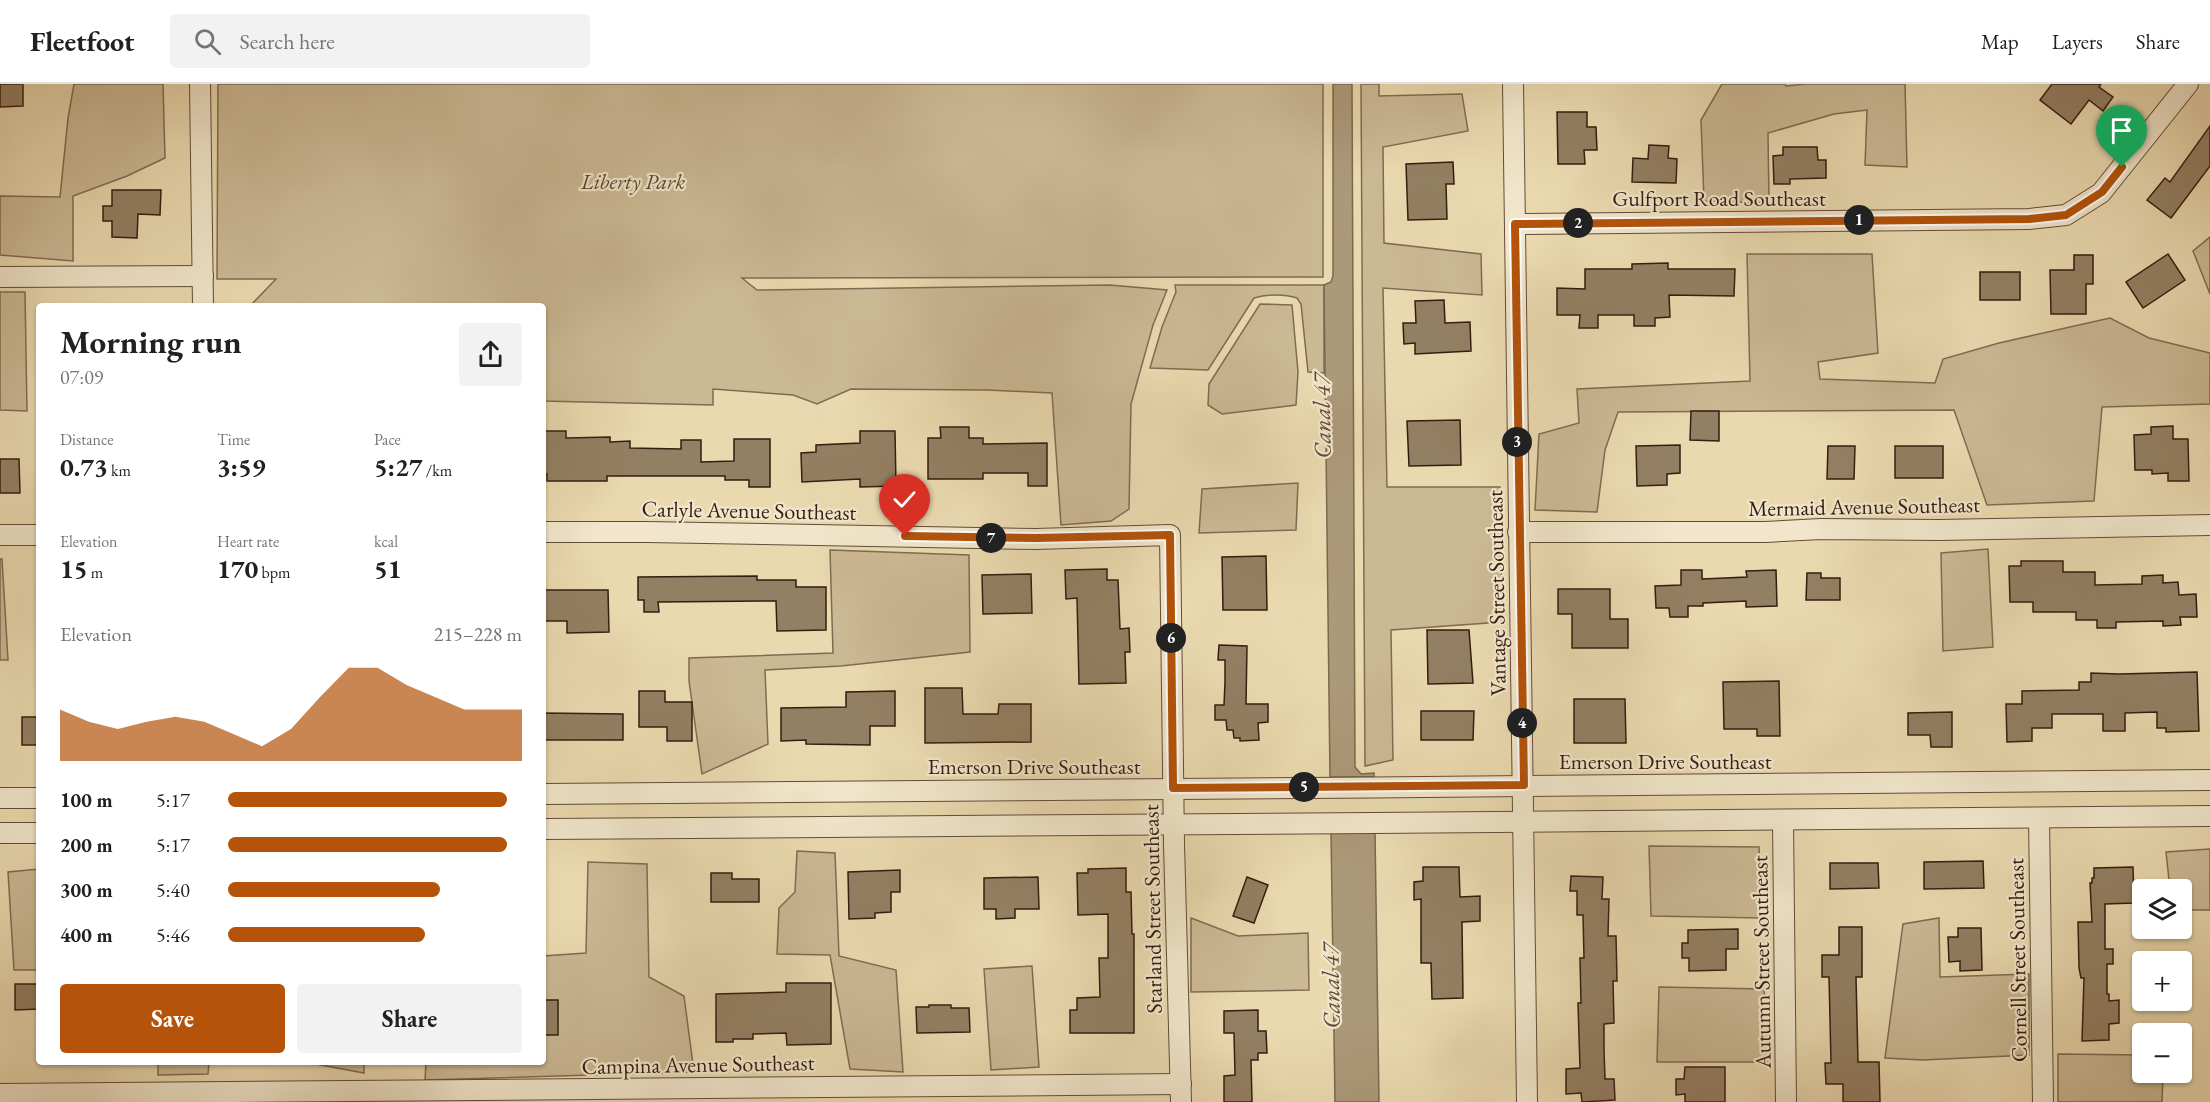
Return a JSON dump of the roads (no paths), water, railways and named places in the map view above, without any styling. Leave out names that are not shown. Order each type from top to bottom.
[{"type":"street","points":[[200,84],[203,303]]},
{"type":"street","name":"Vantage Street Southeast","points":[[1513,84],[1527,1102]]},
{"type":"street","name":"Gulfport Road Southeast","points":[[1515,224],[2029,219],[2066,215],[2102,192],[2188,84]]},
{"type":"street","points":[[0,277],[203,276]]},
{"type":"street","name":"Mermaid Avenue Southeast","points":[[1518,532],[1765,532],[1821,529],[1939,530],[2210,525]]},
{"type":"street","name":"Carlyle Avenue Southeast","points":[[546,532],[646,531],[1036,538],[1170,535]]},
{"type":"street","points":[[0,535],[36,535]]},
{"type":"street","name":"Starland Street Southeast","points":[[1170,535],[1173,824],[1181,1093]]},
{"type":"street","name":"Emerson Drive Southeast","points":[[546,794],[1524,785],[1773,786],[2210,780]]},
{"type":"street","points":[[0,798],[36,798]]},
{"type":"street","points":[[546,829],[2210,816]]},
{"type":"street","name":"Cornell Street Southeast","points":[[2039,818],[2043,1102]]},
{"type":"street","name":"Autumn Street Southeast","points":[[1783,821],[1786,1102]]},
{"type":"street","points":[[0,833],[36,833]]},
{"type":"street","name":"Campina Avenue Southeast","points":[[0,1094],[1181,1093]]},
{"type":"park label","name":"Liberty Park","points":[[633,181]]},
{"type":"water label","name":"Canal 47","points":[[1322,416]]},
{"type":"water label","name":"Canal 47","points":[[1331,986]]}]
